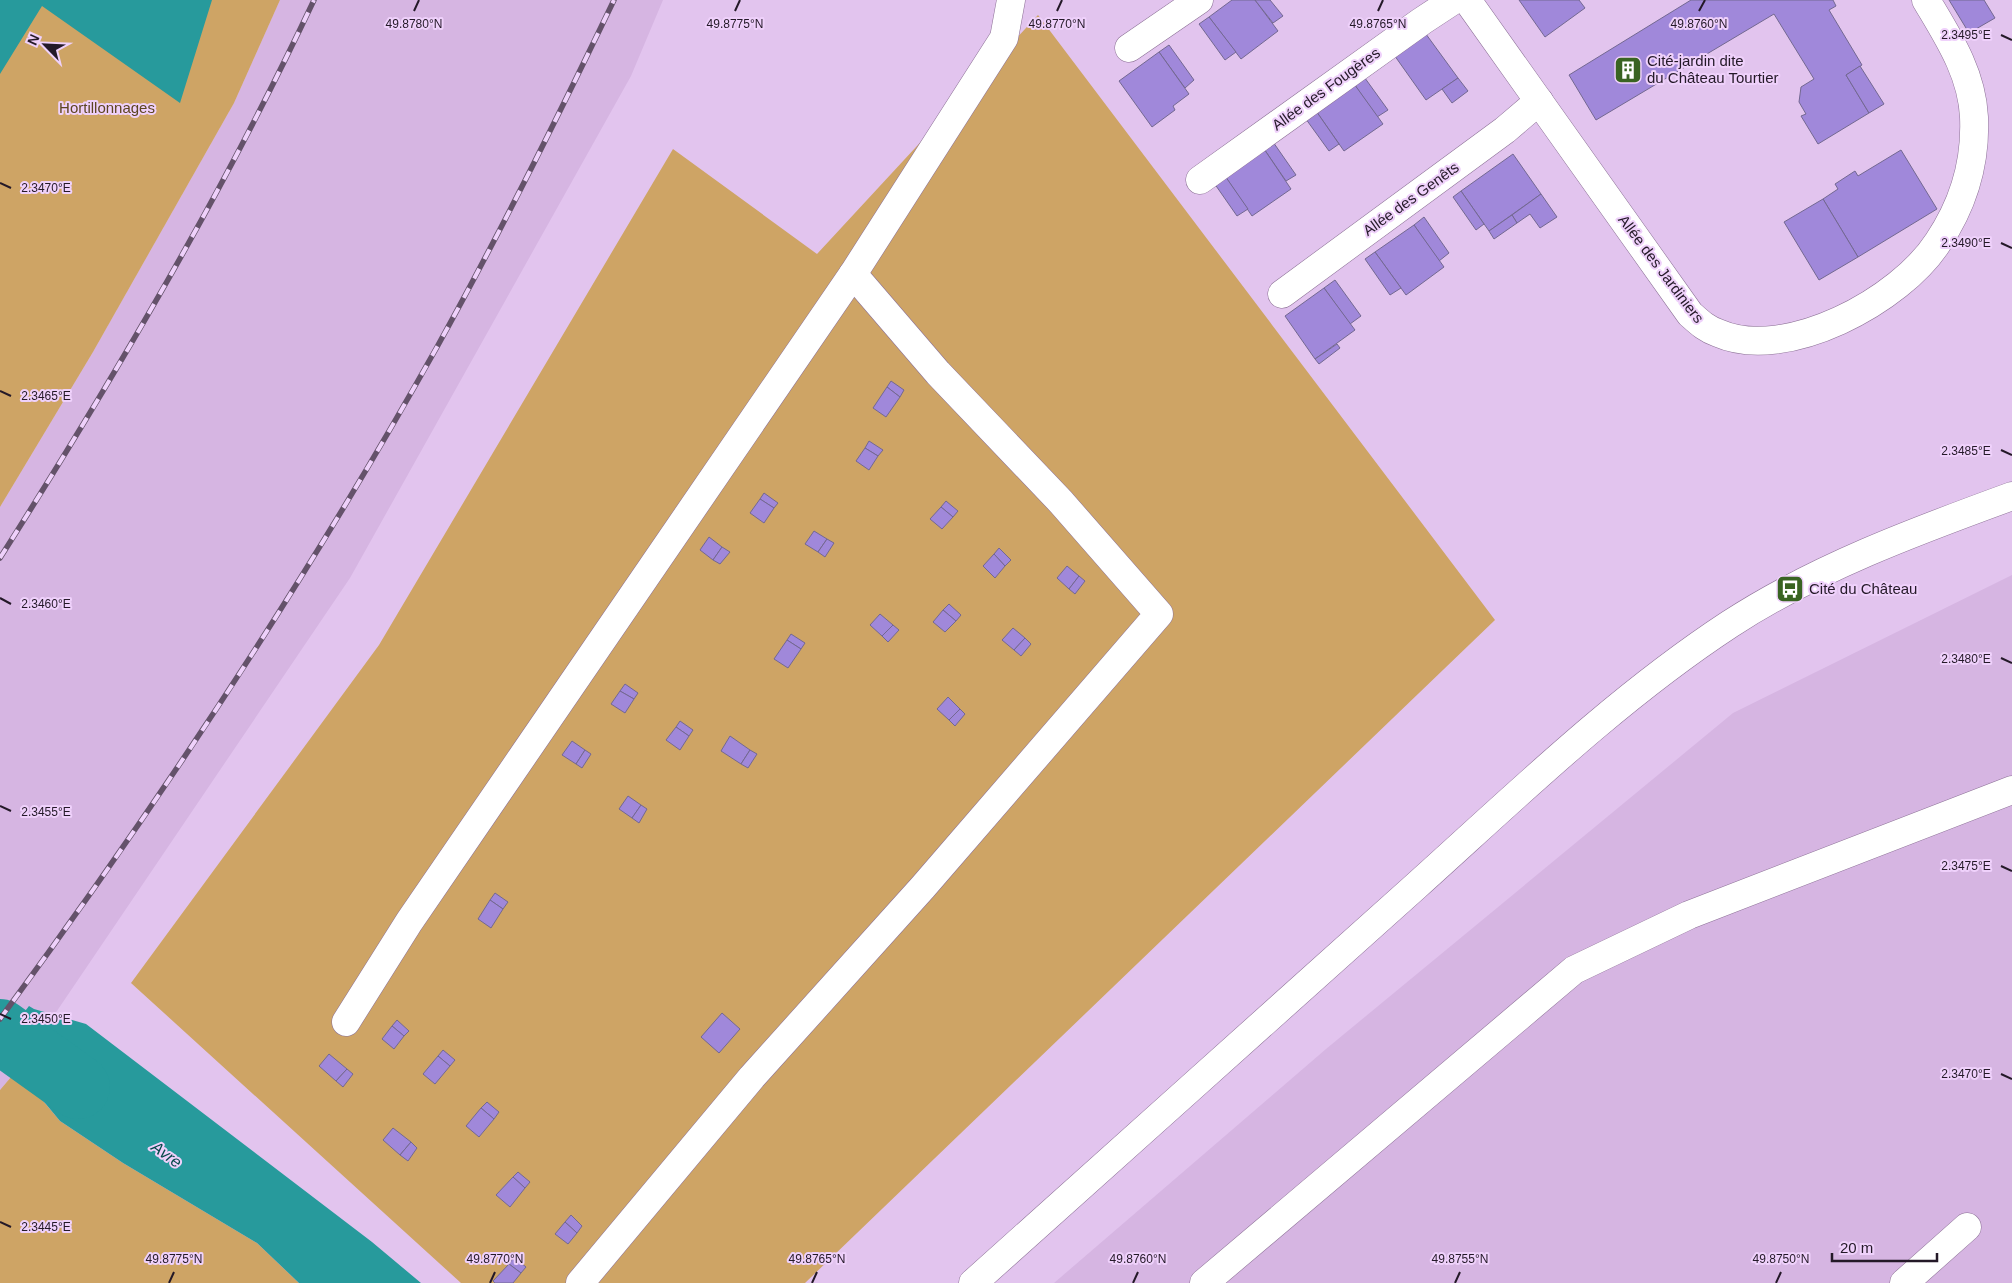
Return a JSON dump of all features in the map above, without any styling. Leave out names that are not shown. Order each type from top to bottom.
[{"type":"main road","points":[[346,1022],[409,922],[853,274],[1004,38],[1012,0]]},
{"type":"main road","points":[[1130,48],[1199,0]]},
{"type":"main road","name":"Allée des Fougères","points":[[1200,180],[1454,0]]},
{"type":"main road","name":"Allée des Jardiniers","points":[[1467,0],[1690,314],[1704,327],[1719,334],[1738,339],[1793,337],[1823,329],[1854,313],[1884,295],[1913,272],[1937,244],[1952,220],[1966,188],[1973,150],[1974,117],[1969,84],[1956,50],[1926,0]]},
{"type":"main road","name":"Allée des Genêts","points":[[1282,294],[1505,130],[1539,101]]},
{"type":"main road","points":[[580,1283],[752,1077],[923,887],[1159,614],[1061,502],[938,373],[853,274]]},
{"type":"main road","points":[[973,1283],[1544,771],[1684,656],[1732,623],[1790,589],[1916,531],[2012,496]]},
{"type":"main road","points":[[1204,1283],[1574,970],[1689,915],[2012,790]]},
{"type":"main road","points":[[1904,1283],[1967,1227]]},
{"type":"shaded area","points":[[280,0],[663,0],[631,76],[350,578],[17,1070],[0,1090],[0,507],[93,352],[234,103]]},
{"type":"shaded area","points":[[2012,575],[2012,1283],[1054,1283],[1326,1049],[1733,713]]},
{"type":"green space","name":"Hortillonnages","points":[[0,0],[280,0],[234,103],[93,352],[0,507]]},
{"type":"green space","points":[[1038,15],[1495,620],[805,1283],[461,1283],[131,983],[379,645],[673,149],[817,254]]},
{"type":"green space","points":[[17,1070],[60,1121],[123,1163],[257,1243],[299,1283],[0,1283],[0,1090]]},
{"type":"water","points":[[0,0],[212,0],[180,103],[42,6],[0,74]]},
{"type":"water","points":[[29,1006],[86,1024],[372,1242],[421,1283],[299,1283],[257,1243],[123,1163],[60,1121],[0,1049],[0,1044]]},
{"type":"building","points":[[1232,0],[1255,0],[1278,31],[1241,59],[1209,17]]},
{"type":"building","points":[[1255,0],[1270,0],[1283,16],[1273,23]]},
{"type":"building","points":[[1519,0],[1579,0],[1585,8],[1545,37]]},
{"type":"building","name":"Cité-jardin dite du Château Tourtier","points":[[1691,0],[1833,0],[1836,6],[1829,10],[1862,65],[1846,75],[1869,113],[1818,144],[1801,116],[1806,114],[1799,102],[1801,87],[1814,79],[1774,14],[1596,120],[1569,75]]},
{"type":"building","points":[[1949,0],[1984,0],[1995,18],[1969,33]]},
{"type":"building","points":[[1209,17],[1236,52],[1225,60],[1199,24]]},
{"type":"building","points":[[1423,30],[1458,78],[1426,100],[1392,52]]},
{"type":"building","points":[[1169,45],[1194,80],[1185,88],[1159,52]]},
{"type":"building","points":[[1159,52],[1189,94],[1173,106],[1175,110],[1152,127],[1119,81]]},
{"type":"building","points":[[1860,66],[1884,104],[1869,113],[1846,75]]},
{"type":"building","points":[[1362,74],[1388,110],[1377,117],[1352,81]]},
{"type":"building","points":[[1458,78],[1468,91],[1452,103],[1442,89]]},
{"type":"building","points":[[1352,81],[1383,124],[1344,151],[1314,108]]},
{"type":"building","points":[[1314,108],[1339,144],[1329,151],[1303,115]]},
{"type":"building","points":[[1271,139],[1296,175],[1286,181],[1262,146]]},
{"type":"building","points":[[1262,146],[1291,189],[1252,216],[1223,173]]},
{"type":"building","points":[[1901,150],[1937,209],[1858,257],[1823,199],[1838,189],[1835,184],[1855,171],[1858,176]]},
{"type":"building","points":[[1513,154],[1541,194],[1489,231],[1461,191]]},
{"type":"building","points":[[1223,173],[1248,209],[1237,216],[1212,180]]},
{"type":"building","points":[[1461,191],[1484,224],[1476,230],[1453,197]]},
{"type":"building","points":[[1541,194],[1557,217],[1540,228],[1530,214],[1517,223],[1512,215]]},
{"type":"building","points":[[1823,199],[1858,257],[1819,280],[1784,222]]},
{"type":"building","points":[[1512,215],[1517,223],[1494,239],[1489,231]]},
{"type":"building","points":[[1424,217],[1449,253],[1439,261],[1414,225]]},
{"type":"building","points":[[1414,225],[1444,267],[1406,295],[1375,252]]},
{"type":"building","points":[[1375,252],[1401,288],[1390,295],[1365,259]]},
{"type":"building","points":[[1335,280],[1361,316],[1350,324],[1324,288]]},
{"type":"building","points":[[1324,288],[1355,330],[1315,359],[1285,316]]},
{"type":"building","points":[[1337,344],[1340,348],[1319,364],[1315,359]]},
{"type":"building","points":[[891,381],[904,390],[900,397],[887,387]]},
{"type":"building","points":[[887,387],[900,397],[886,417],[873,408]]},
{"type":"building","points":[[869,441],[883,450],[878,456],[865,448]]},
{"type":"building","points":[[865,448],[878,456],[869,470],[856,461]]},
{"type":"building","points":[[764,493],[778,503],[774,508],[760,499]]},
{"type":"building","points":[[760,499],[774,508],[764,523],[750,513]]},
{"type":"building","points":[[946,501],[958,511],[953,517],[941,507]]},
{"type":"building","points":[[941,507],[953,517],[942,529],[930,519]]},
{"type":"building","points":[[814,531],[827,539],[818,552],[805,544]]},
{"type":"building","points":[[709,537],[722,547],[713,560],[700,550]]},
{"type":"building","points":[[827,539],[834,543],[825,557],[818,552]]},
{"type":"building","points":[[722,547],[730,552],[720,564],[713,560]]},
{"type":"building","points":[[999,548],[1011,560],[1005,566],[994,554]]},
{"type":"building","points":[[994,554],[1005,566],[995,578],[983,566]]},
{"type":"building","points":[[1067,566],[1079,576],[1069,589],[1057,578]]},
{"type":"building","points":[[1079,576],[1085,581],[1075,594],[1069,589]]},
{"type":"building","points":[[949,604],[961,615],[956,621],[943,610]]},
{"type":"building","points":[[943,610],[956,621],[945,632],[933,622]]},
{"type":"building","points":[[880,614],[893,625],[882,636],[870,625]]},
{"type":"building","points":[[893,625],[899,630],[888,642],[882,636]]},
{"type":"building","points":[[1013,628],[1025,638],[1014,650],[1002,640]]},
{"type":"building","points":[[791,634],[805,643],[801,649],[787,640]]},
{"type":"building","points":[[1025,638],[1031,644],[1021,656],[1014,650]]},
{"type":"building","points":[[787,640],[801,649],[788,668],[774,659]]},
{"type":"building","points":[[625,684],[638,693],[634,699],[620,691]]},
{"type":"building","points":[[620,691],[634,699],[625,713],[611,704]]},
{"type":"building","points":[[948,697],[960,709],[949,720],[937,709]]},
{"type":"building","points":[[960,709],[965,714],[955,726],[949,720]]},
{"type":"building","points":[[680,721],[693,730],[689,736],[676,727]]},
{"type":"building","points":[[676,727],[689,736],[680,750],[666,740]]},
{"type":"building","points":[[730,736],[750,750],[741,764],[721,751]]},
{"type":"building","points":[[572,741],[585,750],[576,764],[562,755]]},
{"type":"building","points":[[585,750],[591,754],[582,768],[576,764]]},
{"type":"building","points":[[750,750],[757,754],[748,768],[741,764]]},
{"type":"building","points":[[628,796],[641,805],[632,818],[619,809]]},
{"type":"building","points":[[641,805],[647,809],[639,823],[632,818]]},
{"type":"building","points":[[495,893],[508,902],[503,909],[490,900]]},
{"type":"building","points":[[490,900],[503,909],[491,928],[478,919]]},
{"type":"building","points":[[722,1013],[740,1029],[719,1053],[701,1037]]},
{"type":"building","points":[[397,1020],[409,1031],[404,1036],[392,1026]]},
{"type":"building","points":[[392,1026],[404,1036],[394,1049],[382,1039]]},
{"type":"building","points":[[443,1050],[455,1060],[450,1066],[438,1056]]},
{"type":"building","points":[[329,1054],[347,1069],[336,1081],[319,1066]]},
{"type":"building","points":[[438,1056],[450,1066],[435,1084],[423,1074]]},
{"type":"building","points":[[347,1069],[353,1074],[343,1087],[336,1081]]},
{"type":"building","points":[[487,1102],[499,1112],[494,1119],[481,1108]]},
{"type":"building","points":[[481,1108],[494,1119],[479,1137],[466,1126]]},
{"type":"building","points":[[393,1128],[411,1142],[400,1155],[383,1140]]},
{"type":"building","points":[[411,1142],[417,1148],[408,1161],[400,1155]]},
{"type":"building","points":[[518,1172],[530,1182],[525,1188],[513,1177]]},
{"type":"building","points":[[513,1177],[525,1188],[510,1207],[496,1195]]},
{"type":"building","points":[[571,1215],[582,1226],[577,1233],[565,1222]]},
{"type":"building","points":[[565,1222],[577,1233],[568,1244],[555,1234]]},
{"type":"building","points":[[514,1257],[526,1267],[521,1273],[509,1264]]},
{"type":"building","points":[[509,1264],[521,1273],[513,1283],[495,1283],[493,1281]]},
{"type":"waterway","name":"Avre","points":[[0,1031],[78,1087]]},
{"type":"railway","points":[[0,558],[166,284],[243,143],[314,0]]},
{"type":"railway","points":[[0,1019],[117,856],[229,690],[336,520],[437,347],[483,261],[572,88],[614,0]]},
{"type":"place","name":"Cité-jardin dite du Château Tourtier","points":[[1628,70]]},
{"type":"place","name":"Cité du Château","points":[[1790,589]]}]
